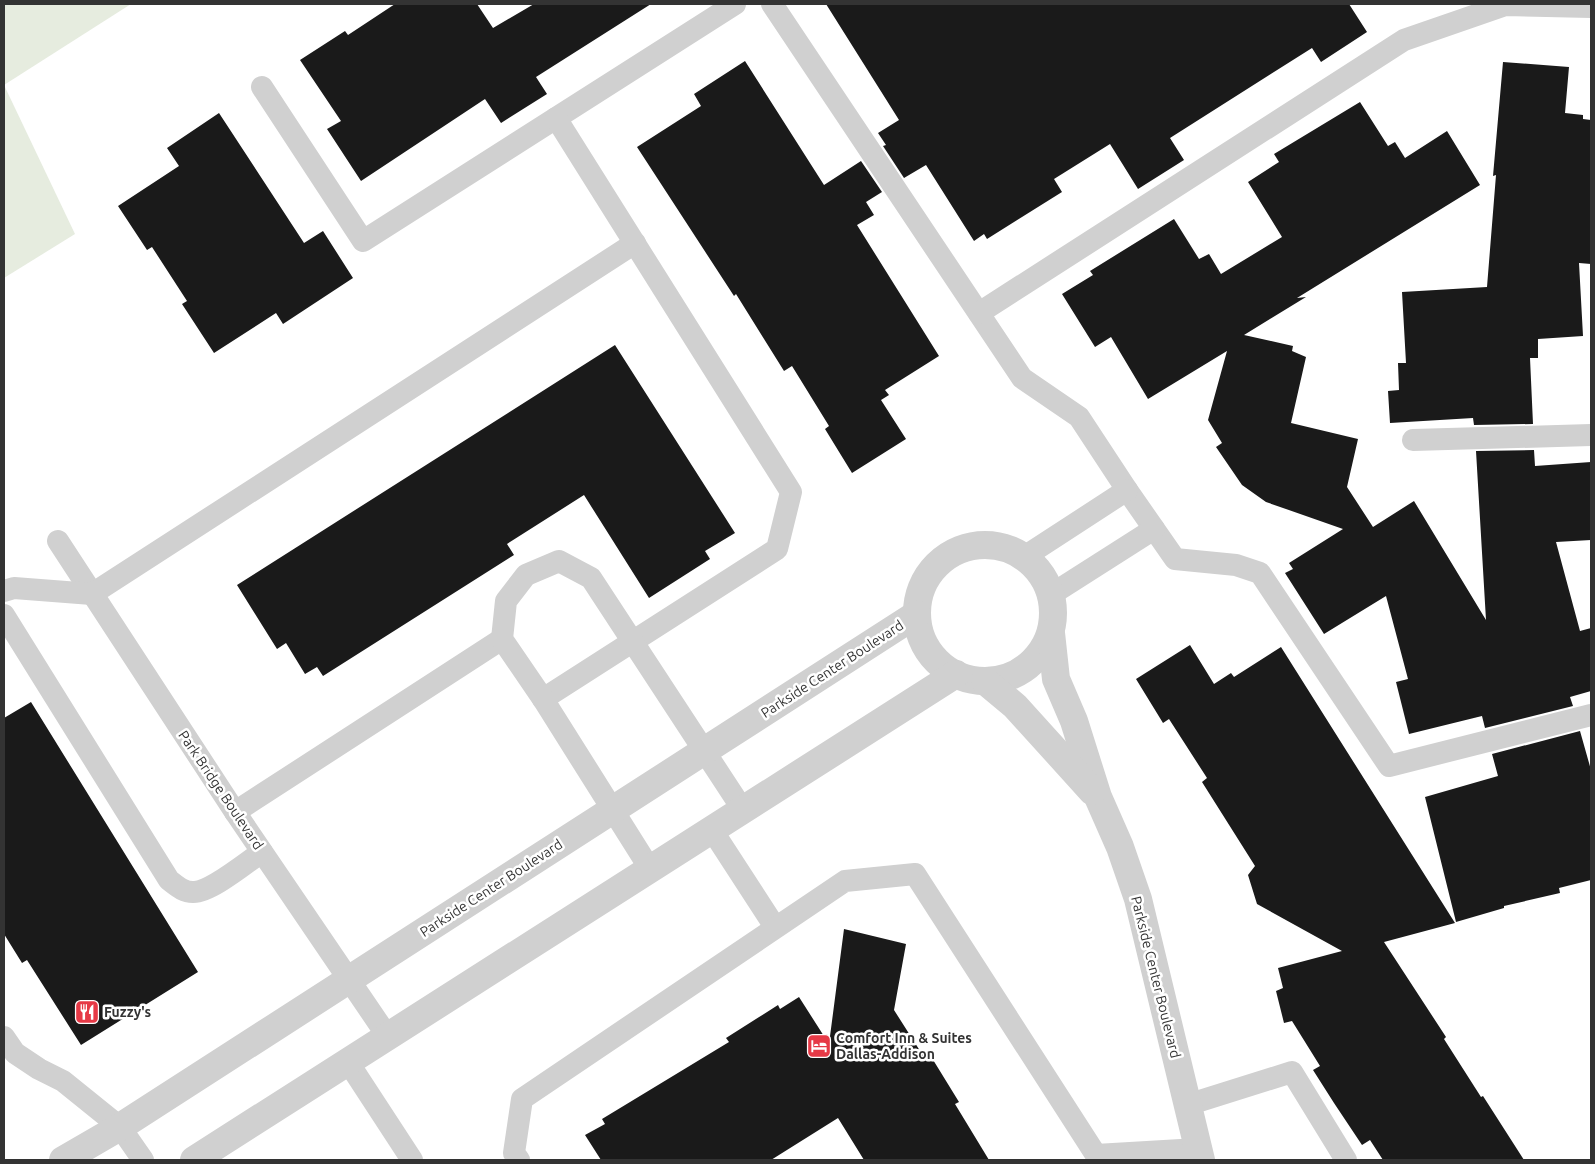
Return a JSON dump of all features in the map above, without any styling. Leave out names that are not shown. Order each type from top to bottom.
[{"type":"street","points":[[983,544],[1006,547],[1024,557],[1044,576],[1052,594],[1054,613],[1051,633],[1043,651],[1029,665],[1009,677],[986,681],[962,678],[941,666],[926,648],[918,626],[917,603],[925,580],[940,562],[960,549],[983,544]]},
{"type":"street","name":"Parkside Center Boulevard","points":[[63,1160],[120,1127],[917,614]]},
{"type":"street","name":"Parkside Center Boulevard","points":[[1051,633],[1056,678],[1074,721],[1098,797],[1120,847],[1138,900],[1200,1155]]},
{"type":"street","points":[[194,1160],[956,674]]},
{"type":"street","name":"Parkside Center Boulevard","points":[[986,681],[1015,706],[1098,797]]},
{"type":"lane","points":[[262,87],[363,241],[735,4]]},
{"type":"lane","points":[[772,4],[1022,378],[1079,417],[1175,559],[1236,565],[1260,573],[1389,766],[1591,715]]},
{"type":"lane","points":[[979,313],[1404,40],[1505,5],[1591,7]]},
{"type":"lane","points":[[543,698],[777,549],[791,492],[556,118]]},
{"type":"lane","points":[[4,590],[14,588],[92,594],[635,243]]},
{"type":"lane","points":[[1413,440],[1591,435]]},
{"type":"lane","points":[[1024,557],[1127,490]]},
{"type":"lane","points":[[1052,594],[1154,530]]},
{"type":"lane","name":"Park Bridge Boulevard","points":[[58,541],[235,812],[388,1037]]},
{"type":"lane","points":[[650,869],[543,698],[502,639],[506,601],[526,575],[559,562],[590,578],[743,810]]},
{"type":"lane","points":[[4,615],[169,880],[182,890],[195,892],[210,888],[262,852]]},
{"type":"lane","points":[[235,812],[502,639]]},
{"type":"lane","points":[[712,830],[775,927]]},
{"type":"lane","points":[[519,1160],[514,1153],[522,1099],[845,881],[915,874],[1096,1155],[1200,1155]]},
{"type":"lane","points":[[4,1037],[15,1053],[63,1081],[120,1127],[143,1160]]},
{"type":"lane","points":[[348,1062],[412,1160]]},
{"type":"lane","points":[[1187,1104],[1292,1072],[1346,1160]]},
{"type":"shaded area","points":[[4,4],[131,4],[4,85]]},
{"type":"shaded area","points":[[4,85],[75,234],[4,278]]},
{"type":"building","points":[[395,4],[477,4],[493,28],[534,4],[651,4],[536,77],[547,94],[501,123],[485,99],[361,181],[327,129],[341,121],[300,60],[345,31],[348,35]]},
{"type":"building","points":[[826,4],[1349,4],[1367,32],[1321,62],[1312,48],[1170,138],[1184,160],[1138,189],[1110,144],[1054,179],[1062,192],[987,239],[984,234],[974,241],[926,165],[904,178],[883,146],[886,145],[878,133],[899,120]]},
{"type":"building","points":[[745,61],[824,185],[861,161],[882,192],[866,202],[874,215],[857,225],[939,356],[885,390],[889,395],[881,400],[906,439],[852,473],[825,429],[829,426],[792,366],[784,371],[736,294],[734,296],[637,147],[701,106],[694,94]]},
{"type":"building","points":[[1503,62],[1569,67],[1565,113],[1583,115],[1583,119],[1591,120],[1591,264],[1579,263],[1583,336],[1538,339],[1538,358],[1530,358],[1533,424],[1474,425],[1473,418],[1390,423],[1388,391],[1399,390],[1398,363],[1406,363],[1402,292],[1487,287],[1496,175],[1493,176]]},
{"type":"building","points":[[1360,102],[1388,146],[1395,142],[1405,158],[1447,131],[1480,185],[1297,298],[1306,297],[1244,335],[1293,346],[1292,351],[1306,357],[1291,423],[1358,439],[1347,487],[1373,527],[1414,501],[1486,620],[1476,451],[1534,450],[1535,466],[1591,462],[1591,540],[1556,542],[1580,631],[1591,628],[1591,691],[1570,697],[1573,706],[1485,728],[1482,716],[1409,734],[1396,682],[1408,679],[1386,596],[1324,634],[1285,573],[1293,569],[1289,563],[1343,529],[1266,502],[1242,485],[1216,447],[1222,443],[1208,420],[1227,351],[1148,399],[1111,337],[1095,347],[1062,294],[1093,275],[1090,271],[1174,219],[1199,259],[1209,254],[1221,274],[1282,237],[1248,182],[1279,162],[1274,154]]},
{"type":"building","points":[[219,113],[304,243],[323,231],[353,278],[283,324],[276,313],[214,353],[182,304],[187,301],[152,247],[147,250],[118,206],[179,166],[167,148]]},
{"type":"building","points":[[615,345],[735,533],[705,551],[710,559],[649,598],[584,495],[507,544],[514,555],[323,676],[317,667],[305,674],[286,643],[277,649],[237,585]]},
{"type":"building","points":[[1190,645],[1214,684],[1231,673],[1234,677],[1281,647],[1455,923],[1384,942],[1446,1037],[1444,1039],[1481,1097],[1483,1096],[1524,1160],[1383,1160],[1370,1140],[1362,1145],[1334,1103],[1313,1070],[1320,1066],[1292,1021],[1284,1023],[1276,991],[1283,988],[1278,968],[1342,951],[1257,904],[1248,875],[1255,866],[1202,782],[1207,778],[1169,719],[1163,723],[1136,679]]},
{"type":"building","points":[[31,702],[198,972],[81,1045],[27,960],[22,963],[4,934],[4,718]]},
{"type":"building","points":[[1580,731],[1591,770],[1591,880],[1559,888],[1560,893],[1504,906],[1504,908],[1456,922],[1425,797],[1498,776],[1492,754]]},
{"type":"building","name":"Comfort Inn & Suites Dallas-Addison","points":[[844,929],[906,944],[894,1010],[922,1054],[927,1050],[959,1102],[955,1104],[989,1160],[864,1160],[838,1118],[771,1160],[601,1160],[585,1135],[605,1124],[602,1119],[729,1042],[726,1038],[778,1005],[780,1009],[799,997],[829,1044]]},
{"type":"place","name":"Fuzzy's","points":[[87,1012]]},
{"type":"place","name":"Comfort Inn & Suites Dallas-Addison","points":[[819,1046]]}]
